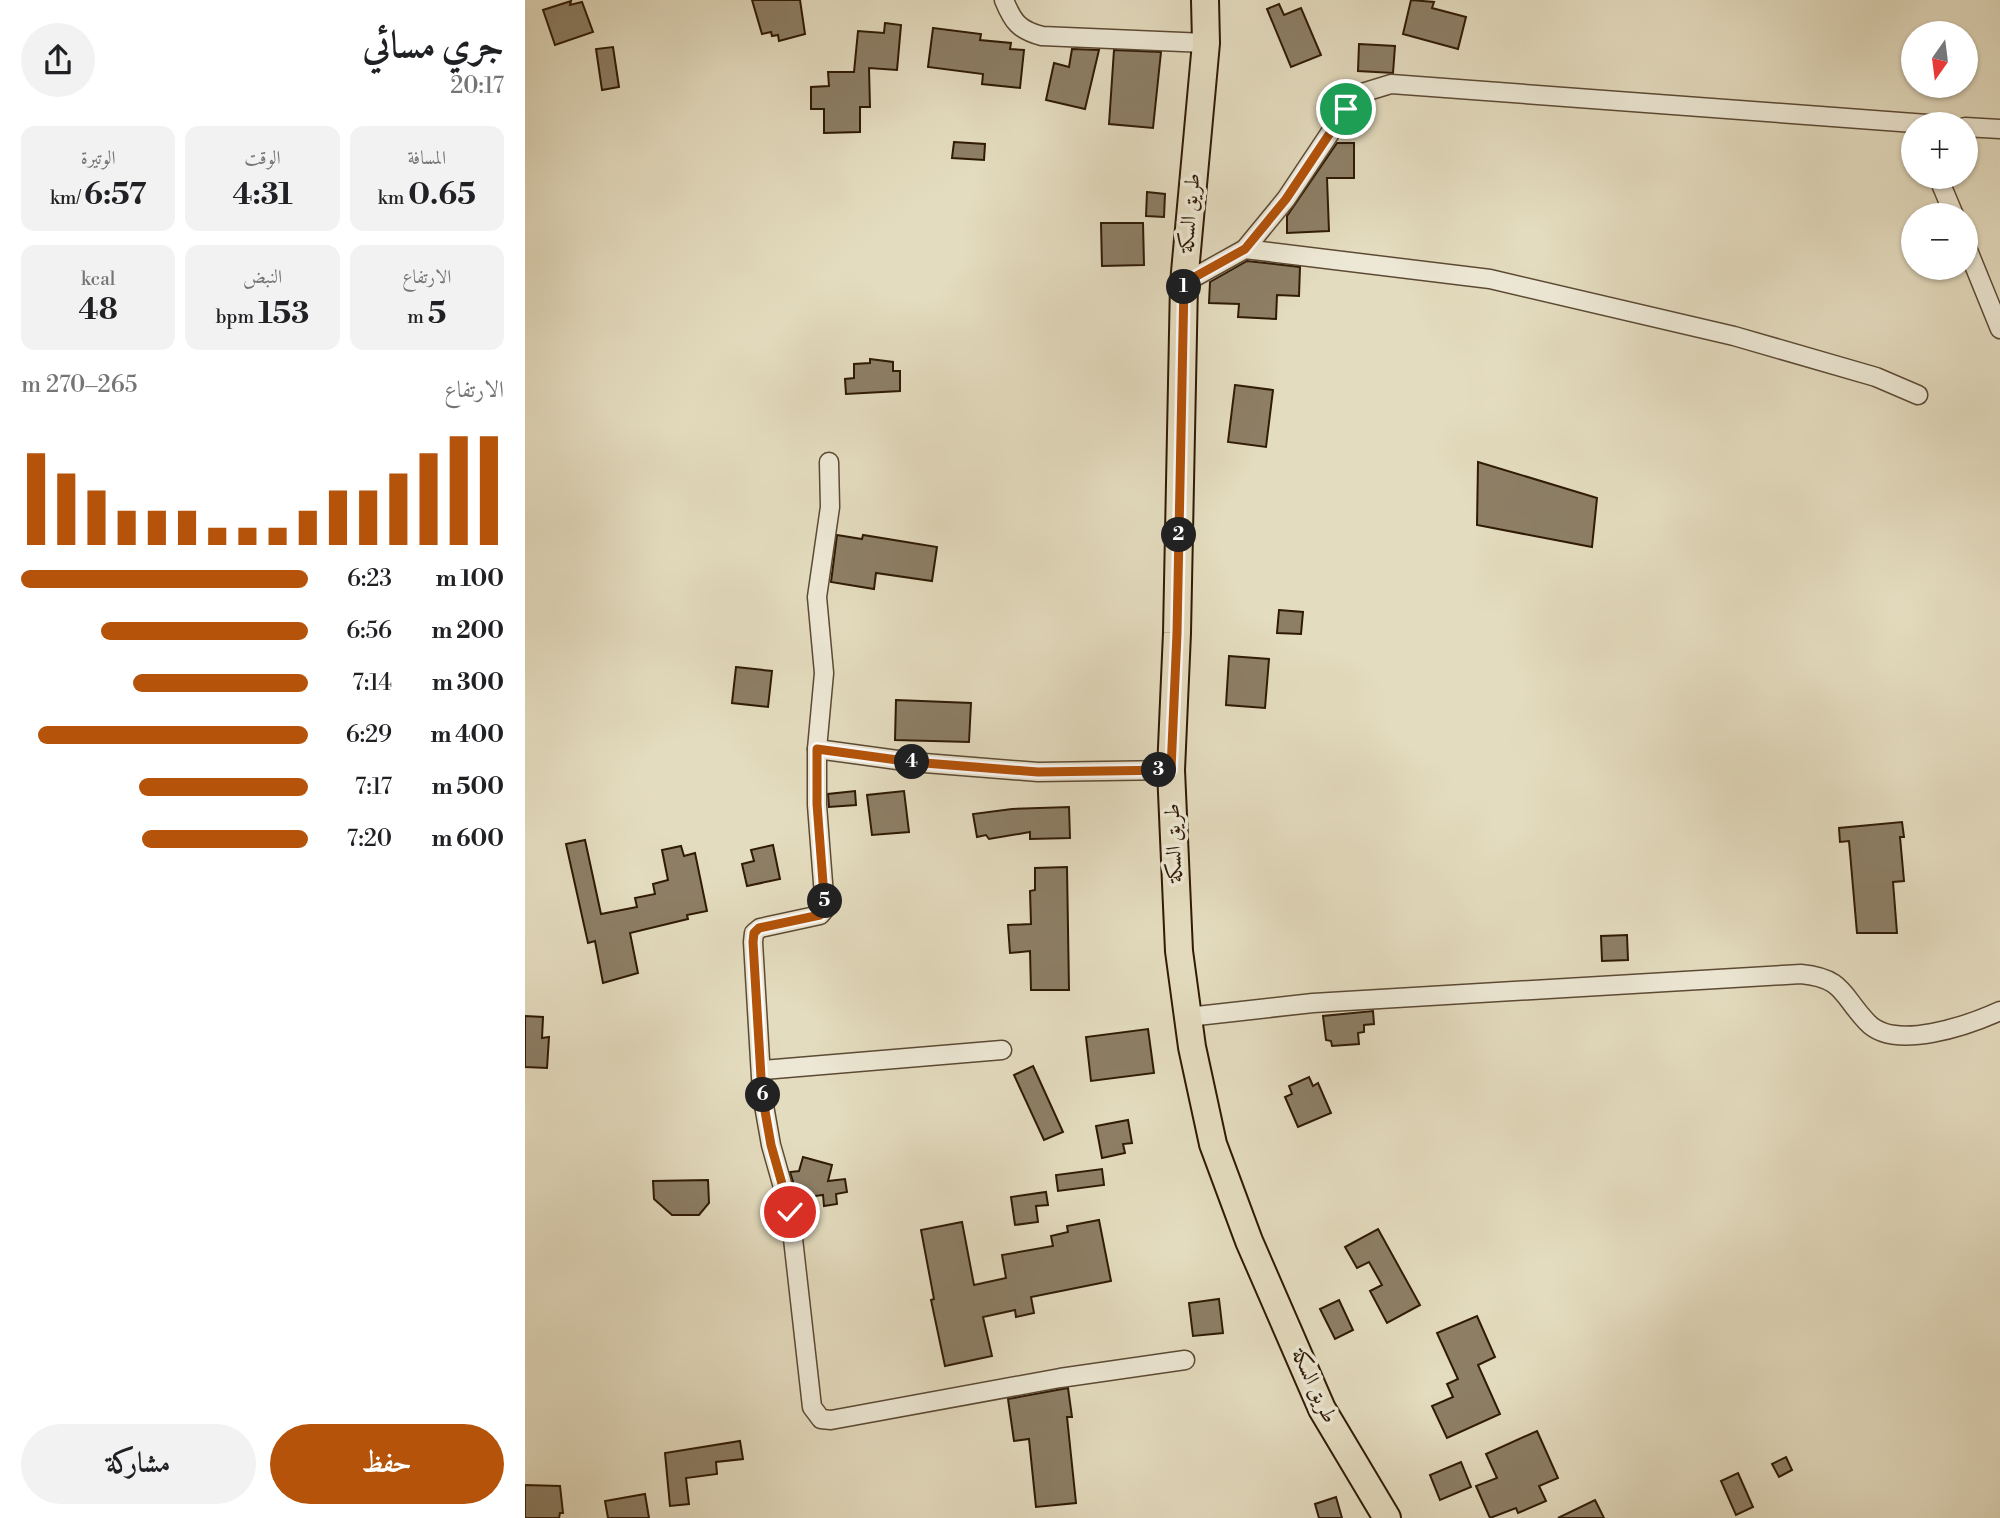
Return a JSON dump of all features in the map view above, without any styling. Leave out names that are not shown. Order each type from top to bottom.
[{"type":"main road","name":"طريق السكة","points":[[1205,0],[1206,43],[1184,283],[1177,633],[1171,770],[1179,951],[1188,1017],[1213,1144],[1249,1241],[1322,1409],[1387,1518]]},
{"type":"street","points":[[1005,0],[1014,23],[1025,32],[1042,36],[1206,43]]},
{"type":"street","points":[[1184,283],[1245,249],[1286,199],[1346,109],[1365,92],[1391,84],[1901,123]]},
{"type":"street","points":[[1978,128],[2000,129]]},
{"type":"street","points":[[1245,249],[1490,279],[1734,336],[1876,377],[1918,395]]},
{"type":"street","points":[[1978,275],[2000,330]]},
{"type":"street","points":[[829,461],[830,507],[817,597],[824,673],[817,749],[817,804],[825,909],[820,915],[759,928],[754,933],[763,1070],[762,1094],[771,1145],[790,1212],[808,1391],[812,1407],[821,1419],[831,1420],[1060,1378],[1185,1360]]},
{"type":"street","points":[[817,749],[912,762],[1038,772],[1171,770]]},
{"type":"street","points":[[1188,1017],[1313,1003],[1801,974],[1821,976],[1838,985],[1867,1022],[1882,1033],[1892,1035],[1948,1029],[2000,1011]]},
{"type":"street","points":[[763,1070],[1002,1051]]},
{"type":"building","points":[[752,0],[800,0],[805,34],[779,41],[778,35],[772,36],[771,32],[762,34]]},
{"type":"building","points":[[1411,0],[1434,2],[1432,8],[1466,17],[1458,49],[1403,34]]},
{"type":"building","points":[[571,1],[570,5],[582,2],[593,32],[555,45],[543,10]]},
{"type":"building","points":[[1279,4],[1284,15],[1301,8],[1321,55],[1291,67],[1267,9]]},
{"type":"building","points":[[885,23],[901,25],[897,70],[869,68],[870,107],[860,107],[860,132],[824,133],[824,109],[811,109],[811,87],[829,86],[828,72],[854,72],[858,31],[884,33]]},
{"type":"building","points":[[933,28],[981,34],[980,40],[1011,43],[1010,49],[1024,50],[1020,88],[982,84],[983,74],[928,67]]},
{"type":"building","points":[[1359,44],[1395,46],[1393,73],[1358,71]]},
{"type":"building","points":[[613,47],[619,87],[602,90],[596,49]]},
{"type":"building","points":[[1072,49],[1099,50],[1085,109],[1046,100],[1054,63],[1069,67]]},
{"type":"building","points":[[1114,50],[1161,52],[1153,128],[1109,124]]},
{"type":"building","points":[[954,142],[985,144],[984,160],[952,158]]},
{"type":"building","points":[[1337,143],[1354,143],[1354,178],[1327,178],[1329,231],[1287,233],[1287,216]]},
{"type":"building","points":[[1147,192],[1165,194],[1164,217],[1146,216]]},
{"type":"building","points":[[1101,223],[1143,223],[1144,265],[1102,266]]},
{"type":"building","points":[[1247,261],[1300,267],[1299,296],[1277,295],[1276,319],[1238,317],[1239,304],[1209,303],[1210,282]]},
{"type":"building","points":[[870,359],[893,362],[893,371],[900,371],[900,391],[846,394],[845,379],[854,378],[854,364],[870,363]]},
{"type":"building","points":[[1235,385],[1273,390],[1266,447],[1228,442]]},
{"type":"building","points":[[1478,462],[1597,498],[1592,547],[1477,525]]},
{"type":"building","points":[[837,535],[862,539],[863,535],[937,547],[932,581],[876,573],[874,589],[831,582]]},
{"type":"building","points":[[1279,610],[1303,612],[1301,634],[1277,633]]},
{"type":"building","points":[[1229,656],[1269,659],[1265,708],[1226,705]]},
{"type":"building","points":[[736,667],[772,671],[768,707],[732,703]]},
{"type":"building","points":[[896,700],[971,703],[969,742],[895,740]]},
{"type":"building","points":[[855,791],[856,805],[829,807],[828,794]]},
{"type":"building","points":[[904,791],[909,832],[872,835],[867,795]]},
{"type":"building","points":[[1069,807],[1070,838],[1030,839],[1030,832],[989,839],[986,835],[977,837],[973,814],[1012,809]]},
{"type":"building","points":[[1902,822],[1904,837],[1900,837],[1904,881],[1893,882],[1897,933],[1857,933],[1849,841],[1840,842],[1839,828]]},
{"type":"building","points":[[585,840],[601,914],[637,907],[635,898],[655,894],[653,884],[668,880],[662,850],[681,846],[684,856],[695,853],[707,911],[687,915],[688,919],[630,933],[638,973],[603,983],[595,941],[588,943],[566,844]]},
{"type":"building","points":[[773,845],[780,879],[747,886],[742,864],[754,861],[751,850]]},
{"type":"building","points":[[1067,867],[1069,990],[1031,990],[1030,951],[1010,953],[1008,925],[1031,924],[1030,891],[1035,890],[1035,868]]},
{"type":"building","points":[[1627,935],[1628,960],[1602,961],[1601,936]]},
{"type":"building","points":[[1373,1011],[1374,1024],[1364,1025],[1364,1032],[1358,1033],[1359,1044],[1332,1046],[1331,1041],[1326,1040],[1323,1016]]},
{"type":"building","points":[[525,1016],[543,1017],[542,1038],[549,1037],[547,1068],[525,1067]]},
{"type":"building","points":[[1148,1029],[1154,1073],[1091,1081],[1086,1037]]},
{"type":"building","points":[[1033,1066],[1063,1132],[1044,1140],[1014,1075]]},
{"type":"building","points":[[1309,1077],[1313,1086],[1318,1083],[1331,1113],[1298,1127],[1285,1097],[1292,1094],[1289,1086]]},
{"type":"building","points":[[1128,1120],[1132,1143],[1123,1144],[1125,1153],[1102,1158],[1096,1126]]},
{"type":"building","points":[[803,1157],[832,1165],[828,1181],[845,1179],[847,1192],[836,1194],[837,1204],[824,1206],[823,1195],[808,1197],[807,1190],[796,1191],[790,1172],[799,1171]]},
{"type":"building","points":[[1102,1169],[1104,1185],[1058,1191],[1056,1175]]},
{"type":"building","points":[[708,1180],[709,1203],[699,1215],[672,1215],[654,1199],[653,1181]]},
{"type":"building","points":[[1046,1192],[1048,1205],[1036,1206],[1038,1222],[1015,1225],[1011,1197]]},
{"type":"building","points":[[1099,1220],[1111,1281],[1031,1297],[1034,1313],[1016,1317],[1015,1310],[983,1317],[992,1356],[945,1366],[931,1300],[934,1299],[921,1230],[962,1222],[974,1285],[1006,1278],[1002,1255],[1053,1246],[1051,1236],[1068,1232],[1067,1226]]},
{"type":"building","points":[[1378,1229],[1420,1305],[1387,1323],[1370,1291],[1382,1285],[1369,1262],[1357,1268],[1345,1247]]},
{"type":"building","points":[[1219,1299],[1223,1333],[1193,1336],[1189,1303]]},
{"type":"building","points":[[1339,1300],[1353,1330],[1335,1339],[1320,1309]]},
{"type":"building","points":[[1477,1316],[1495,1357],[1478,1365],[1500,1414],[1447,1438],[1432,1406],[1453,1397],[1447,1384],[1458,1379],[1437,1333]]},
{"type":"building","points":[[1068,1388],[1072,1417],[1067,1417],[1076,1503],[1036,1507],[1029,1439],[1014,1441],[1008,1399]]},
{"type":"building","points":[[1537,1431],[1558,1478],[1539,1486],[1546,1501],[1518,1513],[1516,1508],[1490,1518],[1476,1486],[1497,1478],[1486,1454]]},
{"type":"building","points":[[740,1441],[743,1459],[716,1462],[717,1474],[686,1478],[689,1504],[670,1506],[665,1453]]},
{"type":"building","points":[[1786,1457],[1792,1470],[1779,1477],[1772,1464]]},
{"type":"building","points":[[1461,1462],[1471,1487],[1440,1500],[1430,1475]]},
{"type":"building","points":[[1738,1473],[1753,1507],[1736,1515],[1721,1481]]},
{"type":"building","points":[[525,1485],[560,1486],[563,1513],[560,1513],[559,1518],[525,1518]]},
{"type":"building","points":[[645,1494],[649,1518],[608,1518],[605,1501]]},
{"type":"building","points":[[1336,1497],[1342,1518],[1319,1518],[1315,1504]]},
{"type":"building","points":[[1595,1500],[1604,1518],[1558,1518]]},
{"type":"route","points":[[790,1212],[787,1192],[771,1145],[762,1094],[763,1070],[753,942],[754,933],[759,928],[820,915],[825,909],[817,804],[817,749],[912,762],[1038,772],[1171,770],[1177,633],[1184,283],[1245,249],[1286,199],[1346,109]]}]
